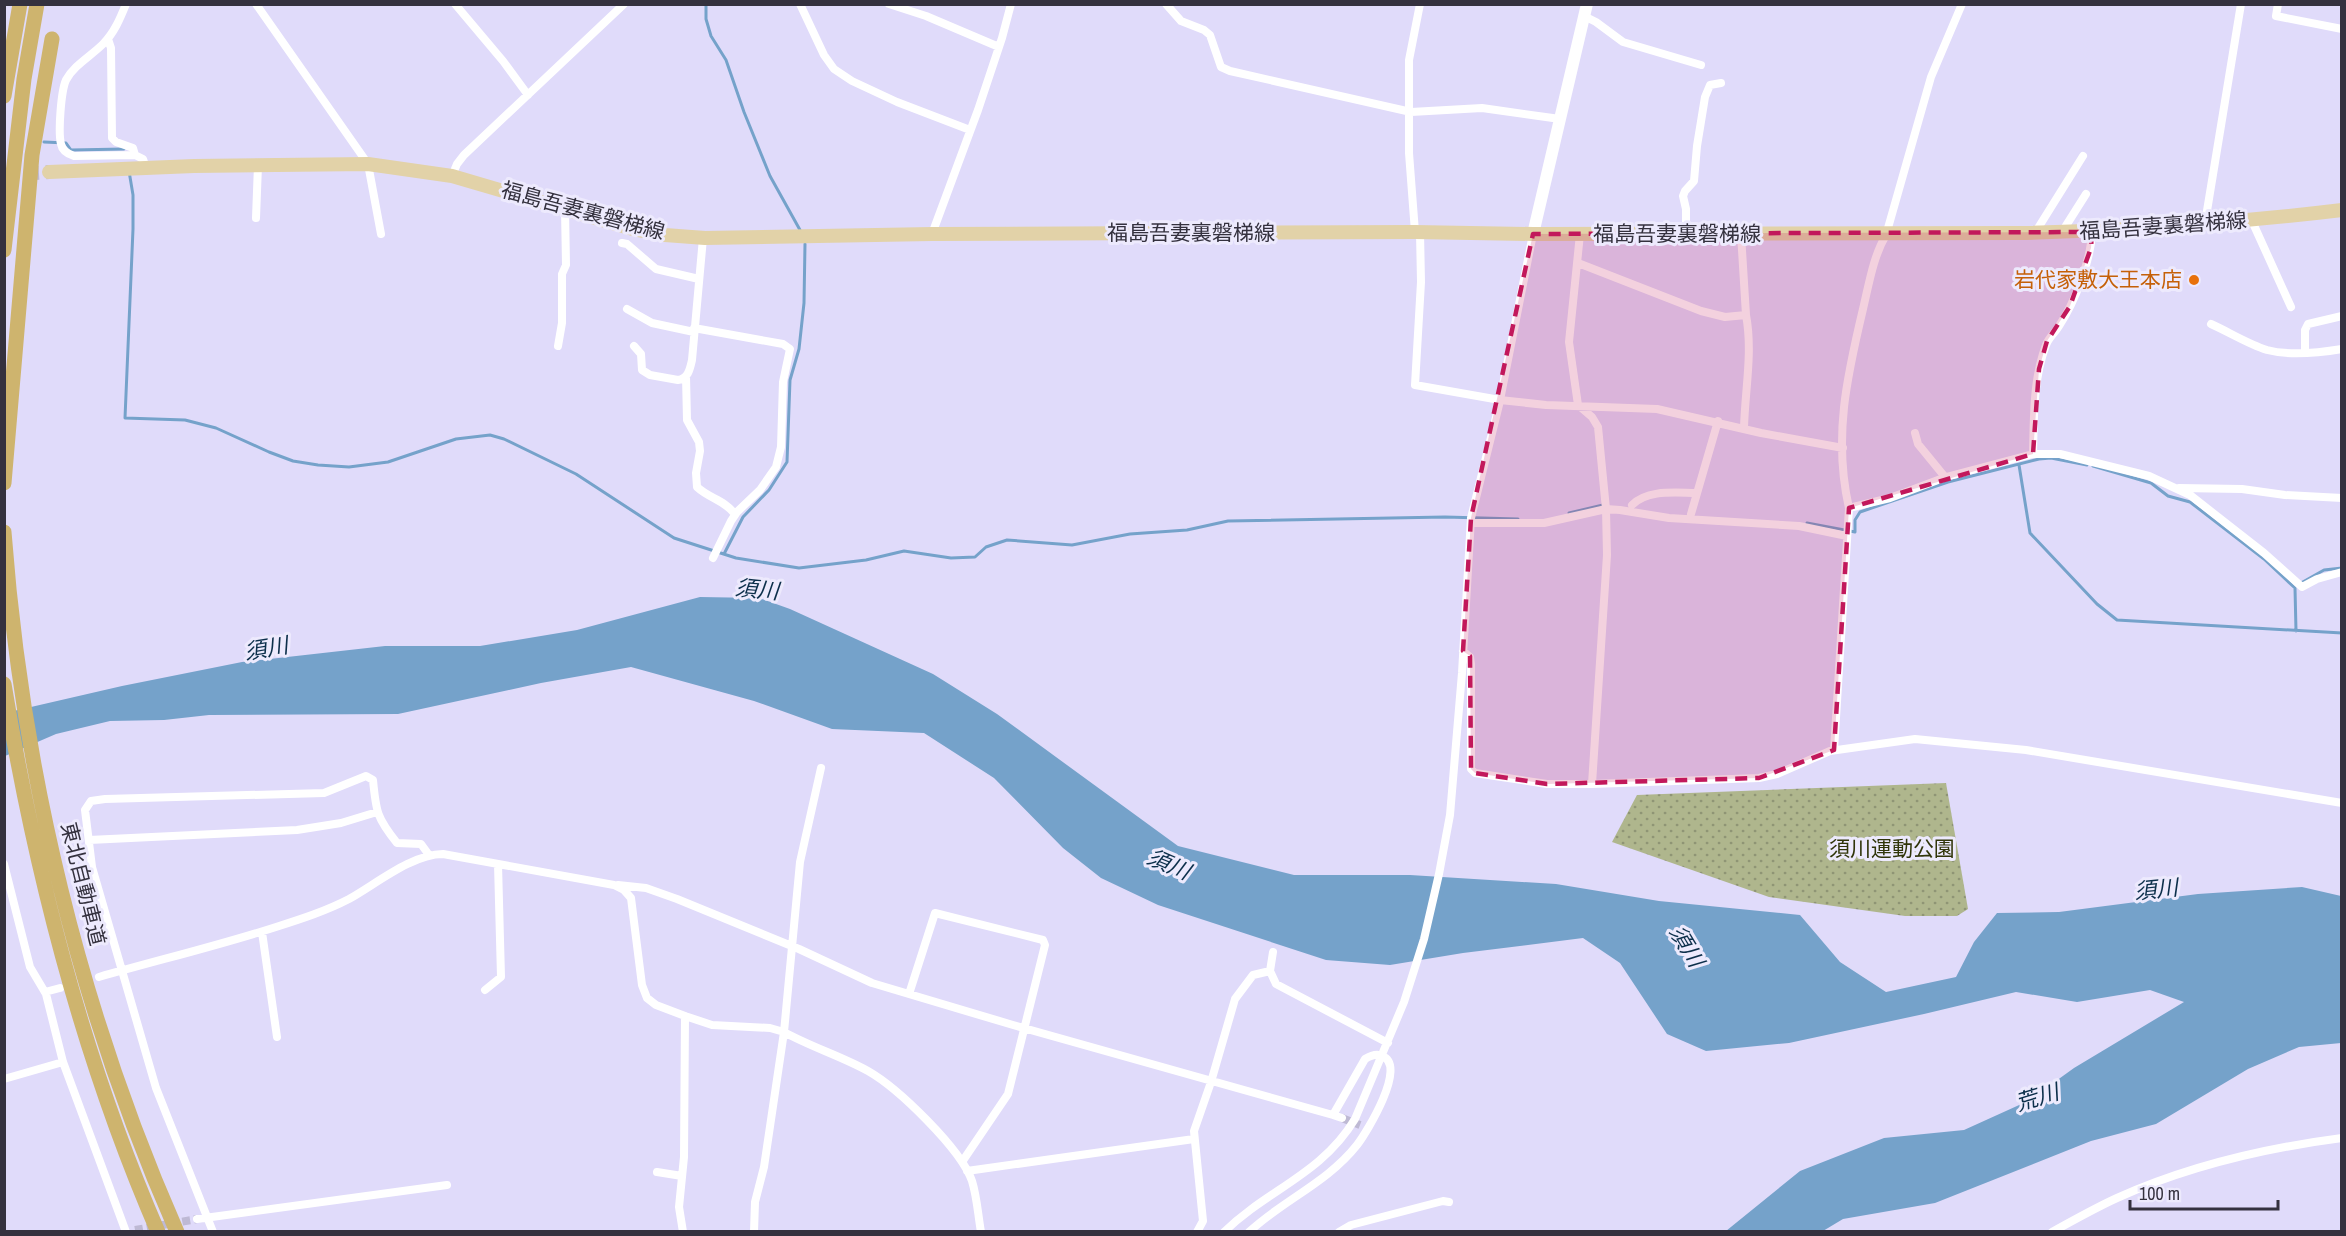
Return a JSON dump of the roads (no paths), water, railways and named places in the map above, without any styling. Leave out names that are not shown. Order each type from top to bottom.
[{"type":"highway","points":[[4,96],[20,4]]},
{"type":"highway","points":[[4,250],[21,101],[37,4]]},
{"type":"highway","points":[[4,483],[32,155],[52,39]]},
{"type":"highway","name":"東北自動車道","points":[[4,532],[16,645],[35,771],[72,930],[95,1009],[135,1126],[177,1232]]},
{"type":"highway","name":"東北自動車道","points":[[4,684],[33,843],[79,1015],[114,1121],[158,1232]]},
{"type":"main road","name":"福島吾妻裏磐梯線","points":[[49,172],[368,164],[452,176],[633,229],[665,235],[703,237],[1418,232],[1886,235],[2092,232],[2252,221],[2342,210]]},
{"type":"street","points":[[126,4],[108,39],[81,62],[66,81],[61,98],[61,145],[68,154],[74,156],[135,155],[143,159],[146,168]]},
{"type":"street","points":[[256,4],[368,164],[381,234]]},
{"type":"street","points":[[455,4],[528,95]]},
{"type":"street","points":[[452,176],[464,155],[624,4]]},
{"type":"street","points":[[800,4],[824,55],[834,69],[852,81],[897,102],[970,130]]},
{"type":"street","points":[[889,4],[926,16],[999,47]]},
{"type":"street","points":[[932,234],[999,47],[1011,4]]},
{"type":"street","points":[[1166,4],[1181,21],[1204,30],[1210,35],[1221,67],[1230,71],[1410,112],[1482,108],[1560,120]]},
{"type":"street","points":[[1420,4],[1409,60],[1409,153],[1421,282],[1415,385],[1500,400],[1658,409],[1843,447]]},
{"type":"street","points":[[1834,750],[1849,507],[1843,482],[1843,409],[1846,378],[1880,245],[1886,235],[1931,77],[1962,4]]},
{"type":"street","points":[[2205,223],[2241,4]]},
{"type":"street","points":[[2278,4],[2276,16],[2341,26]]},
{"type":"street","points":[[1585,10],[1596,22],[1623,42],[1701,65]]},
{"type":"street","points":[[1224,1232],[1238,1219],[1306,1173],[1340,1141],[1355,1119],[1388,1042],[1404,1002],[1424,939],[1450,815],[1471,523],[1500,400],[1533,234],[1585,10]]},
{"type":"street","points":[[108,39],[111,48],[112,138],[116,142],[133,148],[135,155]]},
{"type":"street","points":[[1686,234],[1686,209],[1683,196],[1685,190],[1694,181],[1705,97],[1710,85],[1722,83]]},
{"type":"street","points":[[2035,232],[2083,156]]},
{"type":"street","points":[[256,218],[258,165]]},
{"type":"street","points":[[2062,232],[2086,194]]},
{"type":"street","points":[[558,346],[562,323],[562,274],[566,265],[565,209]]},
{"type":"street","points":[[2252,221],[2291,307]]},
{"type":"street","points":[[2033,454],[2036,385],[2039,369],[2047,341],[2070,306],[2091,248],[2092,232]]},
{"type":"street","points":[[1580,234],[1569,342],[1578,405],[1592,417],[1598,427],[1606,510],[1607,555],[1592,784]]},
{"type":"street","points":[[1741,234],[1750,361],[1745,388],[1744,428]]},
{"type":"street","points":[[703,237],[692,360],[686,376],[687,420],[699,442],[697,487],[721,500],[735,514]]},
{"type":"street","points":[[622,243],[627,244],[656,269],[699,279]]},
{"type":"street","points":[[1578,263],[1701,311],[1725,317],[1746,315]]},
{"type":"street","points":[[627,309],[652,323],[783,344],[790,349],[783,382],[780,456],[771,477],[735,514],[713,558]]},
{"type":"street","points":[[2305,352],[2305,330],[2308,324],[2342,316]]},
{"type":"street","points":[[2211,324],[2266,349],[2291,353],[2342,350]]},
{"type":"street","points":[[634,346],[641,354],[640,363],[645,373],[678,380],[686,376]]},
{"type":"street","points":[[1691,514],[1718,422]]},
{"type":"street","points":[[1915,433],[1918,444],[1945,477]]},
{"type":"street","points":[[1849,507],[1890,498],[1945,477],[2033,454],[2060,454],[2129,470],[2190,495],[2298,583],[2342,572]]},
{"type":"street","points":[[2176,488],[2242,489],[2285,495],[2342,498]]},
{"type":"street","points":[[1632,505],[1646,496],[1659,493],[1697,493]]},
{"type":"street","points":[[1471,523],[1544,524],[1606,510],[1620,510],[1669,518],[1798,526],[1847,536]]},
{"type":"street","points":[[1463,651],[1470,657],[1471,664],[1471,769],[1475,773],[1547,784],[1760,777],[1777,774],[1834,750],[1915,739],[2026,750],[2342,803]]},
{"type":"street","points":[[754,1232],[755,1202],[764,1167],[784,1032],[800,862],[821,768]]},
{"type":"street","points":[[213,1232],[156,1088],[120,971],[92,867],[85,810],[91,801],[105,799],[324,793],[366,776],[373,780],[377,812],[397,843],[421,844],[429,855]]},
{"type":"street","points":[[90,840],[297,830],[341,823],[377,812]]},
{"type":"street","points":[[99,977],[262,932],[311,915],[347,900],[403,867],[429,855],[443,854],[614,885],[646,888],[791,945],[872,982],[1023,1028],[1338,1117],[1365,1059],[1371,1055],[1382,1056],[1391,1065],[1390,1077],[1345,1158],[1320,1181],[1249,1232]]},
{"type":"street","points":[[4,864],[9,903],[32,972],[45,992],[63,1062],[128,1231]]},
{"type":"street","points":[[485,990],[501,977],[498,864]]},
{"type":"street","points":[[614,885],[624,890],[631,898],[642,985],[647,998],[656,1005],[712,1025],[770,1028],[784,1032],[868,1071],[890,1086],[943,1138],[962,1162],[973,1186],[981,1232]]},
{"type":"street","points":[[909,994],[935,914],[1043,940],[1045,945],[1008,1094],[962,1162]]},
{"type":"street","points":[[262,932],[277,1037]]},
{"type":"street","points":[[1273,952],[1270,971],[1276,984],[1282,989],[1388,1042]]},
{"type":"street","points":[[1197,1232],[1203,1221],[1194,1131],[1235,999],[1253,975],[1270,971]]},
{"type":"street","points":[[45,992],[60,988]]},
{"type":"street","points":[[683,1232],[680,1207],[684,1157],[685,1016]]},
{"type":"street","points":[[4,1079],[63,1062]]},
{"type":"street","points":[[2052,1232],[2118,1198],[2181,1174],[2237,1156],[2302,1143],[2342,1138]]},
{"type":"street","points":[[967,1171],[1194,1139]]},
{"type":"street","points":[[657,1172],[682,1176]]},
{"type":"street","points":[[197,1220],[447,1185]]},
{"type":"street","points":[[1339,1232],[1351,1225],[1443,1201],[1449,1202]]},
{"type":"water","points":[[700,597],[759,598],[790,609],[933,674],[997,714],[1178,846],[1294,875],[1410,875],[1556,884],[1659,901],[1800,915],[1840,962],[1886,992],[1956,977],[1974,942],[1997,913],[2059,912],[2198,894],[2302,887],[2341,896],[2341,1043],[2299,1047],[2248,1069],[2156,1124],[2091,1141],[1935,1203],[1843,1219],[1823,1231],[1726,1231],[1800,1171],[1884,1138],[1964,1130],[2028,1101],[2074,1068],[2184,1002],[2150,990],[2077,1002],[2016,992],[1789,1043],[1706,1051],[1667,1034],[1620,963],[1583,938],[1390,965],[1326,960],[1158,905],[1101,878],[1063,848],[994,778],[924,733],[832,729],[754,701],[631,667],[541,683],[398,714],[209,715],[164,720],[110,721],[56,734],[5,756],[5,713],[122,686],[242,662],[385,646],[480,646],[577,630]]},
{"type":"waterway","points":[[706,4],[706,19],[711,36],[726,60],[770,176],[800,230]]},
{"type":"waterway","points":[[44,142],[66,143],[71,150],[124,149]]},
{"type":"waterway","points":[[129,171],[133,195],[133,229],[125,418],[185,420],[216,428],[293,461],[349,467],[388,462],[456,439],[490,435],[504,439],[576,474],[674,538],[736,558],[799,568],[866,560],[904,551],[951,558],[975,557],[986,547],[1007,540],[1072,545],[1130,534],[1187,530],[1228,521],[1445,517],[1518,519]]},
{"type":"waterway","points":[[724,554],[743,517],[769,490],[787,462],[790,380],[799,349],[804,303],[805,244]]},
{"type":"waterway","points":[[1807,523],[1855,532],[1855,520],[1860,512],[1948,482],[2039,459],[2051,458],[2087,465]]},
{"type":"waterway","points":[[2019,465],[2030,533],[2097,604],[2117,620],[2342,633]]},
{"type":"waterway","points":[[2093,466],[2151,483],[2168,496],[2190,502],[2264,559],[2295,588],[2296,631]]},
{"type":"waterway","points":[[1569,513],[1603,505]]},
{"type":"waterway","points":[[2301,583],[2324,570],[2342,568]]},
{"type":"tunnel","points":[[4,175],[49,172]]},
{"type":"tunnel","points":[[1342,1118],[1360,1125]]},
{"type":"tunnel","points":[[135,1230],[197,1219]]},
{"type":"place","name":"岩代家敷大王本店","points":[[2194,280]]},
{"type":"water label","name":"須川","points":[[757,589]]},
{"type":"water label","name":"須川","points":[[266,648]]},
{"type":"water label","name":"須川","points":[[1169,864]]},
{"type":"water label","name":"須川","points":[[2156,889]]},
{"type":"water label","name":"須川","points":[[1687,946]]},
{"type":"water label","name":"荒川","points":[[2037,1097]]},
{"type":"park label","name":"須川運動公園","points":[[1892,849]]}]
